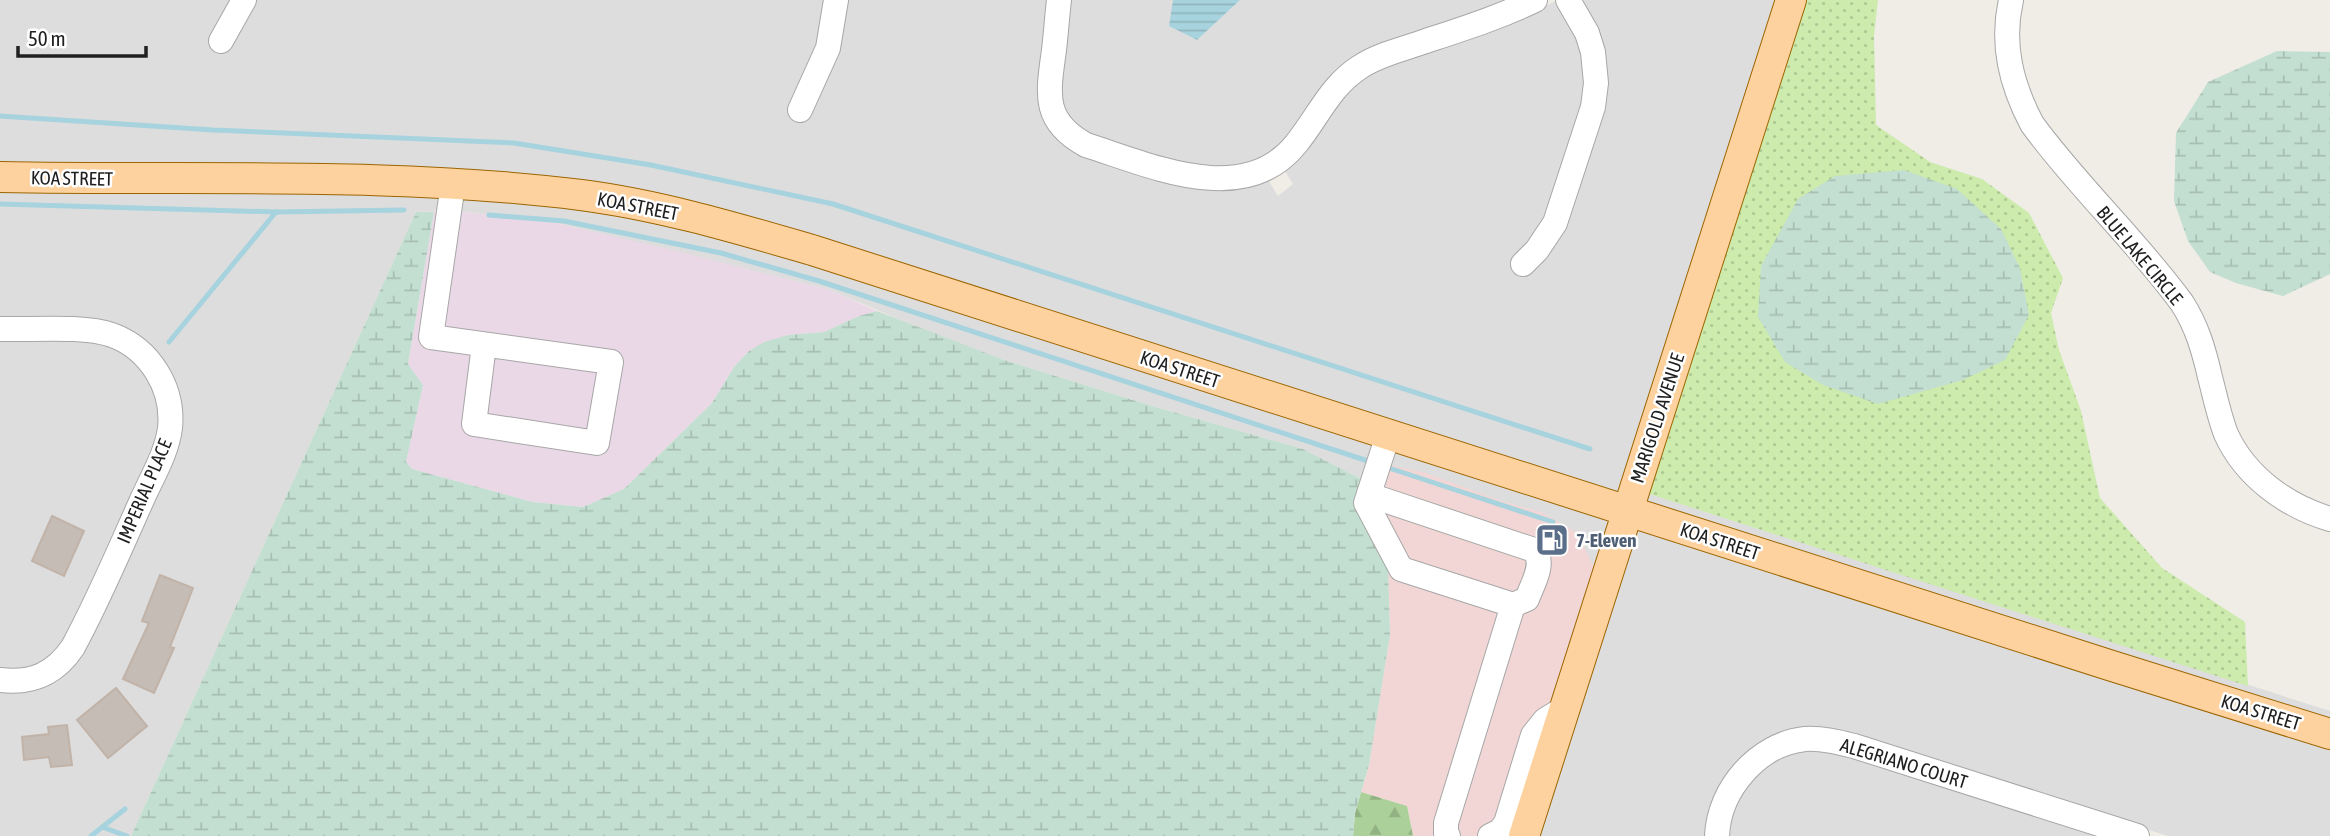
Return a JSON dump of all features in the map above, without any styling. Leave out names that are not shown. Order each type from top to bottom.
[{"type":"main road","name":"MARIGOLD AVENUE","points":[[1524,836],[1791,0]]},
{"type":"main road","name":"KOA STREET","points":[[0,177],[387,180],[583,195],[693,216],[812,250],[2330,734]]},
{"type":"street","points":[[221,41],[244,0]]},
{"type":"street","points":[[800,110],[828,48],[836,0]]},
{"type":"street","points":[[1059,0],[1048,91],[1054,115],[1073,137],[1086,145],[1178,174],[1202,178],[1276,174],[1336,86],[1364,65],[1492,19],[1535,0]]},
{"type":"street","points":[[1523,264],[1538,250],[1555,223],[1590,120],[1595,95],[1593,52],[1587,33],[1568,0]]},
{"type":"street","name":"BLUE LAKE CIRCLE","points":[[2011,0],[2007,41],[2011,77],[2032,124],[2183,306],[2202,345],[2227,435],[2242,460],[2266,486],[2284,499],[2330,519]]},
{"type":"street","points":[[453,184],[431,338],[484,345],[611,362],[597,443],[474,424],[484,345]]},
{"type":"street","name":"IMPERIAL PLACE","points":[[0,329],[99,332],[125,341],[139,350],[159,375],[170,403],[168,436],[157,466],[73,647],[64,660],[40,677],[15,682],[0,680]]},
{"type":"street","points":[[1369,495],[1534,550],[1539,555],[1539,564],[1527,599],[1513,605],[1401,569],[1366,503],[1388,435]]},
{"type":"street","points":[[1448,836],[1446,823],[1513,605]]},
{"type":"street","points":[[1490,836],[1500,831],[1506,823],[1533,735],[1545,720],[1563,709]]},
{"type":"street","name":"ALEGRIANO COURT","points":[[1717,836],[1719,818],[1725,803],[1738,779],[1748,768],[1774,749],[1808,739],[1854,746],[2137,836]]},
{"type":"shaded area","points":[[0,0],[234,0],[209,45],[224,54],[254,0],[827,0],[820,46],[788,114],[803,122],[836,52],[845,0],[1050,0],[1067,145],[1267,178],[1278,196],[1293,184],[1283,168],[1334,104],[1367,73],[1525,16],[1558,0],[1584,55],[1587,94],[1547,219],[1531,243],[1511,264],[1522,277],[1544,256],[1598,123],[1579,0],[1779,0],[1622,500],[695,206],[0,167]]},
{"type":"shaded area","points":[[1068,0],[1173,0],[1170,26],[1197,40],[1240,0],[1513,0],[1376,48],[1289,139],[1267,157],[1225,169],[1180,164],[1078,129],[1062,110],[1063,47]]},
{"type":"shaded area","points":[[0,187],[478,195],[690,226],[1615,518],[1573,649],[1543,513],[1501,501],[1361,479],[1303,449],[1004,360],[943,338],[830,290],[556,223],[457,211],[416,212],[131,836],[0,836],[0,690],[43,686],[161,480],[157,356],[0,319]]},
{"type":"shaded area","points":[[457,211],[556,223],[676,251],[830,290],[877,311],[824,332],[788,335],[749,351],[734,367],[712,403],[624,489],[583,507],[533,502],[412,469],[406,462],[423,385],[408,364],[434,212]]},
{"type":"shaded area","points":[[0,339],[75,340],[108,345],[133,358],[158,393],[160,434],[66,642],[37,668],[0,671]]},
{"type":"shaded area","points":[[1368,460],[1426,473],[1501,501],[1543,513],[1577,533],[1596,571],[1515,836],[1413,836],[1407,806],[1361,792],[1369,765],[1390,635],[1388,568],[1356,493]]},
{"type":"shaded area","points":[[1643,492],[2330,711],[2330,723],[1638,505]]},
{"type":"shaded area","points":[[1632,524],[2330,744],[2330,836],[2168,836],[1857,737],[1783,735],[1709,836],[1533,836]]},
{"type":"shaded area","points":[[1796,751],[1835,751],[2103,836],[1726,836],[1728,820],[1745,785],[1765,765]]},
{"type":"green space","points":[[1801,0],[1878,0],[1874,36],[1876,125],[1930,162],[1982,179],[2029,213],[2063,278],[2051,313],[2059,350],[2081,411],[2100,498],[2162,568],[2245,622],[2248,686],[1643,492]]},
{"type":"green space","points":[[2277,51],[2330,52],[2330,274],[2283,296],[2236,283],[2210,272],[2188,241],[2174,201],[2176,133],[2208,82]]},
{"type":"green space","points":[[1904,170],[1957,189],[2001,229],[2020,268],[2029,315],[2005,360],[1963,380],[1878,404],[1823,385],[1785,362],[1758,317],[1761,266],[1798,199],[1835,176]]},
{"type":"green space","points":[[416,212],[434,212],[408,364],[423,385],[406,462],[412,469],[533,502],[583,507],[624,489],[712,403],[734,367],[749,351],[764,342],[788,335],[824,332],[877,311],[1004,360],[1303,449],[1361,479],[1356,493],[1388,568],[1390,635],[1369,765],[1355,813],[1353,836],[131,836]]},
{"type":"green space","points":[[1361,792],[1407,806],[1413,836],[1353,836],[1355,813]]},
{"type":"water","points":[[1173,0],[1240,0],[1197,40],[1169,26]]},
{"type":"building","points":[[52,516],[84,531],[64,576],[32,561]]},
{"type":"building","points":[[160,575],[193,588],[170,647],[174,648],[154,693],[123,679],[149,623],[142,621]]},
{"type":"building","points":[[116,688],[147,726],[108,758],[77,720]]},
{"type":"building","points":[[67,725],[72,765],[51,767],[49,757],[24,760],[22,737],[49,734],[48,727]]},
{"type":"waterway","points":[[0,116],[213,130],[514,143],[651,165],[833,204],[1590,449]]},
{"type":"waterway","points":[[0,204],[276,212],[404,210]]},
{"type":"waterway","points":[[169,342],[276,212]]},
{"type":"waterway","points":[[489,215],[564,221],[721,253],[819,281],[1374,463]]},
{"type":"waterway","points":[[1386,467],[1553,522]]},
{"type":"waterway","points":[[91,836],[125,809]]},
{"type":"waterway","points":[[102,827],[127,836]]},
{"type":"place","name":"7-Eleven","points":[[1552,540]]}]
